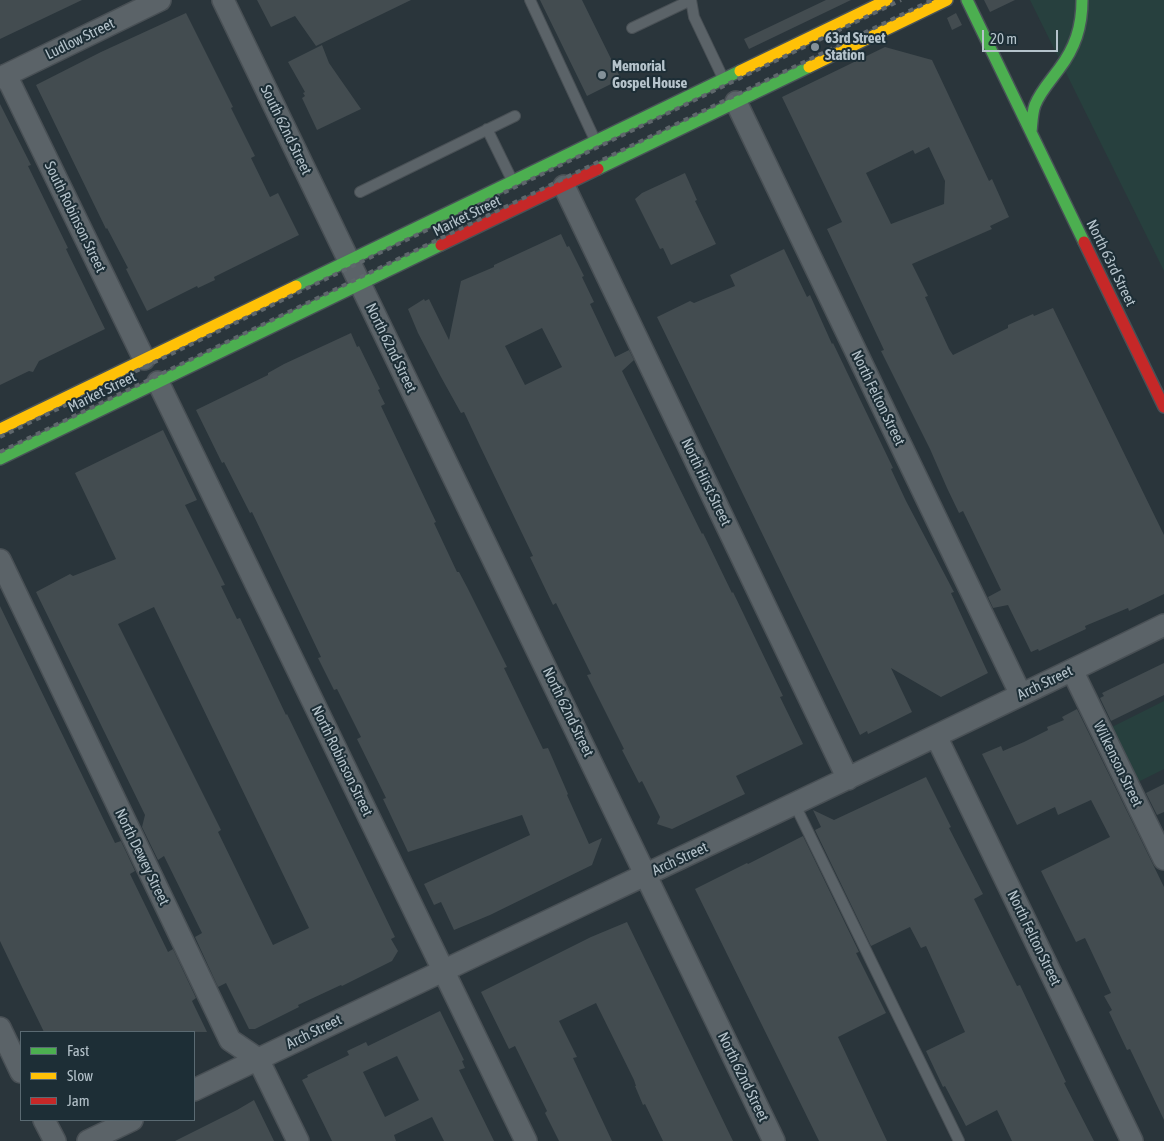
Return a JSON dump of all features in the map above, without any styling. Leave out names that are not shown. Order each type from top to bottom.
[{"type":"main road","name":"Market Street","points":[[0,429],[887,0]]},
{"type":"main road","name":"Market Street","points":[[0,459],[947,0]]},
{"type":"main road","name":"North 63rd Street","points":[[967,0],[1164,407]]},
{"type":"main road","points":[[1031,132],[1035,104],[1076,44],[1081,26],[1082,0]]},
{"type":"street","name":"Ludlow Street","points":[[3,76],[160,0]]},
{"type":"street","name":"South 62nd Street","points":[[223,0],[360,284]]},
{"type":"street","name":"South Robinson Street","points":[[3,76],[144,359]]},
{"type":"street","name":"North Felton Street","points":[[736,102],[1021,695]]},
{"type":"street","name":"North Hirst Street","points":[[564,186],[848,779]]},
{"type":"street","name":"North 62nd Street","points":[[360,284],[774,1141]]},
{"type":"street","name":"North Robinson Street","points":[[158,382],[526,1141]]},
{"type":"street","name":"North Dewey Street","points":[[0,560],[230,1040],[258,1059],[298,1141]]},
{"type":"street","name":"Arch Street","points":[[195,1090],[795,805],[1164,625]]},
{"type":"street","name":"Wilkenson Street","points":[[1072,670],[1164,858]]},
{"type":"street","name":"North Felton Street","points":[[936,736],[1132,1141]]},
{"type":"street","points":[[0,1028],[20,1070]]},
{"type":"street","points":[[45,1121],[55,1141]]},
{"type":"street","points":[[88,1141],[130,1121]]},
{"type":"lane","points":[[530,0],[596,141]]},
{"type":"lane","points":[[632,28],[691,0],[694,17],[723,79]]},
{"type":"lane","points":[[360,192],[515,116]]},
{"type":"lane","points":[[487,130],[513,181]]},
{"type":"lane","points":[[795,805],[959,1141]]},
{"type":"green space","points":[[1030,0],[1164,0],[1164,271]]},
{"type":"green space","points":[[1164,701],[1164,769],[1138,782],[1110,728]]},
{"type":"building","points":[[0,0],[82,0],[0,39]]},
{"type":"building","points":[[257,0],[411,0],[316,46],[295,16],[271,27]]},
{"type":"building","points":[[540,0],[582,0],[621,79],[587,96]]},
{"type":"building","points":[[826,0],[851,0],[749,49],[744,39]]},
{"type":"building","points":[[984,0],[1015,0],[990,12]]},
{"type":"building","points":[[186,13],[233,107],[231,108],[255,156],[251,158],[270,197],[278,193],[299,235],[214,277],[215,280],[198,288],[197,286],[147,311],[126,269],[128,268],[106,229],[36,85],[101,52]]},
{"type":"building","points":[[956,13],[962,25],[952,30],[947,18]]},
{"type":"building","points":[[322,45],[329,63],[361,109],[317,130],[302,98],[305,96],[303,93],[305,92],[288,62]]},
{"type":"building","points":[[885,47],[932,60],[989,181],[992,179],[1009,217],[990,226],[992,229],[912,264],[928,296],[925,297],[953,355],[1008,328],[1008,325],[1053,308],[1164,535],[1164,594],[1129,611],[1128,608],[1085,626],[1086,629],[1039,651],[1038,649],[1031,652],[1008,605],[993,608],[988,597],[1001,590],[963,511],[959,513],[930,449],[881,351],[884,350],[827,229],[842,222],[782,97]],"holes":[[[929,147],[945,181],[944,204],[891,224],[866,173],[913,150],[915,154]]]},
{"type":"building","points":[[0,104],[31,165],[28,166],[105,329],[39,361],[33,372],[29,371],[0,385]]},
{"type":"building","points":[[685,173],[697,200],[695,201],[716,244],[671,265],[663,248],[660,249],[635,199],[642,193]]},
{"type":"building","points":[[561,234],[567,247],[569,246],[594,302],[590,304],[615,357],[629,350],[634,360],[622,371],[702,534],[733,592],[783,696],[780,697],[803,744],[736,776],[745,794],[672,829],[657,824],[660,817],[642,781],[639,783],[622,750],[624,749],[587,675],[591,674],[556,603],[553,605],[530,557],[533,556],[464,412],[461,413],[441,377],[408,309],[424,299],[425,301],[429,299],[449,340],[461,281],[494,267],[494,265]],"holes":[[[542,328],[562,367],[525,385],[505,346]]]},
{"type":"building","points":[[784,249],[807,297],[810,295],[893,468],[891,469],[906,501],[954,592],[951,593],[988,673],[941,697],[891,668],[912,712],[868,734],[867,731],[860,735],[657,317],[690,301],[694,303],[735,286],[730,275]]},
{"type":"building","points":[[351,333],[380,389],[378,390],[385,404],[381,406],[436,522],[434,523],[457,572],[459,572],[467,587],[507,667],[504,668],[543,749],[548,748],[589,844],[602,838],[592,865],[490,915],[454,930],[441,902],[434,905],[424,884],[530,835],[522,815],[408,852],[383,799],[386,798],[357,739],[361,737],[337,689],[334,690],[318,658],[321,657],[252,512],[250,513],[224,462],[222,463],[196,410],[268,375],[268,373],[284,364]]},
{"type":"building","points":[[163,430],[197,500],[185,505],[225,585],[221,586],[237,619],[240,618],[395,937],[391,939],[398,951],[392,961],[298,1005],[299,1007],[255,1029],[249,1029],[226,983],[218,987],[195,937],[202,933],[164,856],[158,860],[142,827],[145,815],[36,592],[70,574],[73,576],[116,559],[75,473]],"holes":[[[154,607],[309,928],[273,945],[218,832],[221,830],[118,624]]]},
{"type":"building","points":[[0,606],[115,843],[121,841],[135,871],[130,874],[168,952],[173,949],[196,998],[192,1001],[207,1032],[44,1031],[0,941]]},
{"type":"building","points":[[1164,663],[1164,695],[1111,721],[1100,698],[1104,696],[1102,693]]},
{"type":"building","points":[[1077,709],[1164,887],[1164,1120],[1130,1049],[1127,1050],[1109,1012],[1112,1010],[1104,996],[1111,993],[1085,938],[1076,942],[1041,871],[1110,837],[1091,800],[1058,815],[1055,807],[1017,825],[982,754],[1001,746],[1003,751],[1024,742],[1048,730],[1047,727],[1064,720],[1062,717]]},
{"type":"building","points":[[926,777],[951,827],[949,828],[983,894],[974,899],[1017,986],[1020,985],[1066,1082],[1064,1083],[1094,1141],[1012,1141],[997,1110],[966,1126],[945,1086],[943,1087],[926,1051],[965,1032],[926,946],[921,948],[910,927],[871,946],[815,830],[821,827],[813,810],[834,820]]},
{"type":"building","points":[[1164,784],[1164,812],[1157,815],[1146,793]]},
{"type":"building","points":[[803,836],[859,952],[856,953],[886,1013],[838,1037],[887,1141],[819,1141],[695,889]]},
{"type":"building","points":[[627,922],[733,1141],[663,1141],[645,1104],[643,1105],[634,1080],[596,1003],[559,1021],[577,1057],[573,1058],[612,1141],[559,1141],[545,1113],[547,1111],[515,1046],[509,1049],[481,992],[591,937]]},
{"type":"building","points":[[440,1011],[464,1060],[462,1061],[465,1068],[459,1070],[494,1141],[444,1141],[432,1117],[394,1135],[396,1141],[332,1141],[302,1080],[308,1077],[307,1075],[349,1055],[347,1051],[366,1042],[368,1046]],"holes":[[[397,1056],[419,1100],[385,1117],[363,1072]]]},
{"type":"building","points":[[254,1100],[274,1141],[175,1141],[237,1110]]},
{"type":"railway","points":[[0,437],[901,0]]},
{"type":"railway","points":[[0,452],[932,0]]},
{"type":"traffic: fast","points":[[967,0],[1084,242]]},
{"type":"traffic: fast","points":[[1031,132],[1033,111],[1037,100],[1065,61],[1073,45],[1081,19],[1082,0]]},
{"type":"traffic: fast","points":[[598,169],[809,67]]},
{"type":"traffic: fast","points":[[296,286],[740,71]]},
{"type":"traffic: fast","points":[[0,459],[441,245]]},
{"type":"traffic: slow","points":[[740,71],[887,0]]},
{"type":"traffic: slow","points":[[809,67],[947,0]]},
{"type":"traffic: slow","points":[[0,429],[296,286]]},
{"type":"traffic: jam","points":[[441,245],[598,169]]},
{"type":"traffic: jam","points":[[1084,242],[1164,407]]},
{"type":"place","name":"63rd Street Station","points":[[815,47]]},
{"type":"place","name":"Memorial Gospel House","points":[[602,75]]}]
